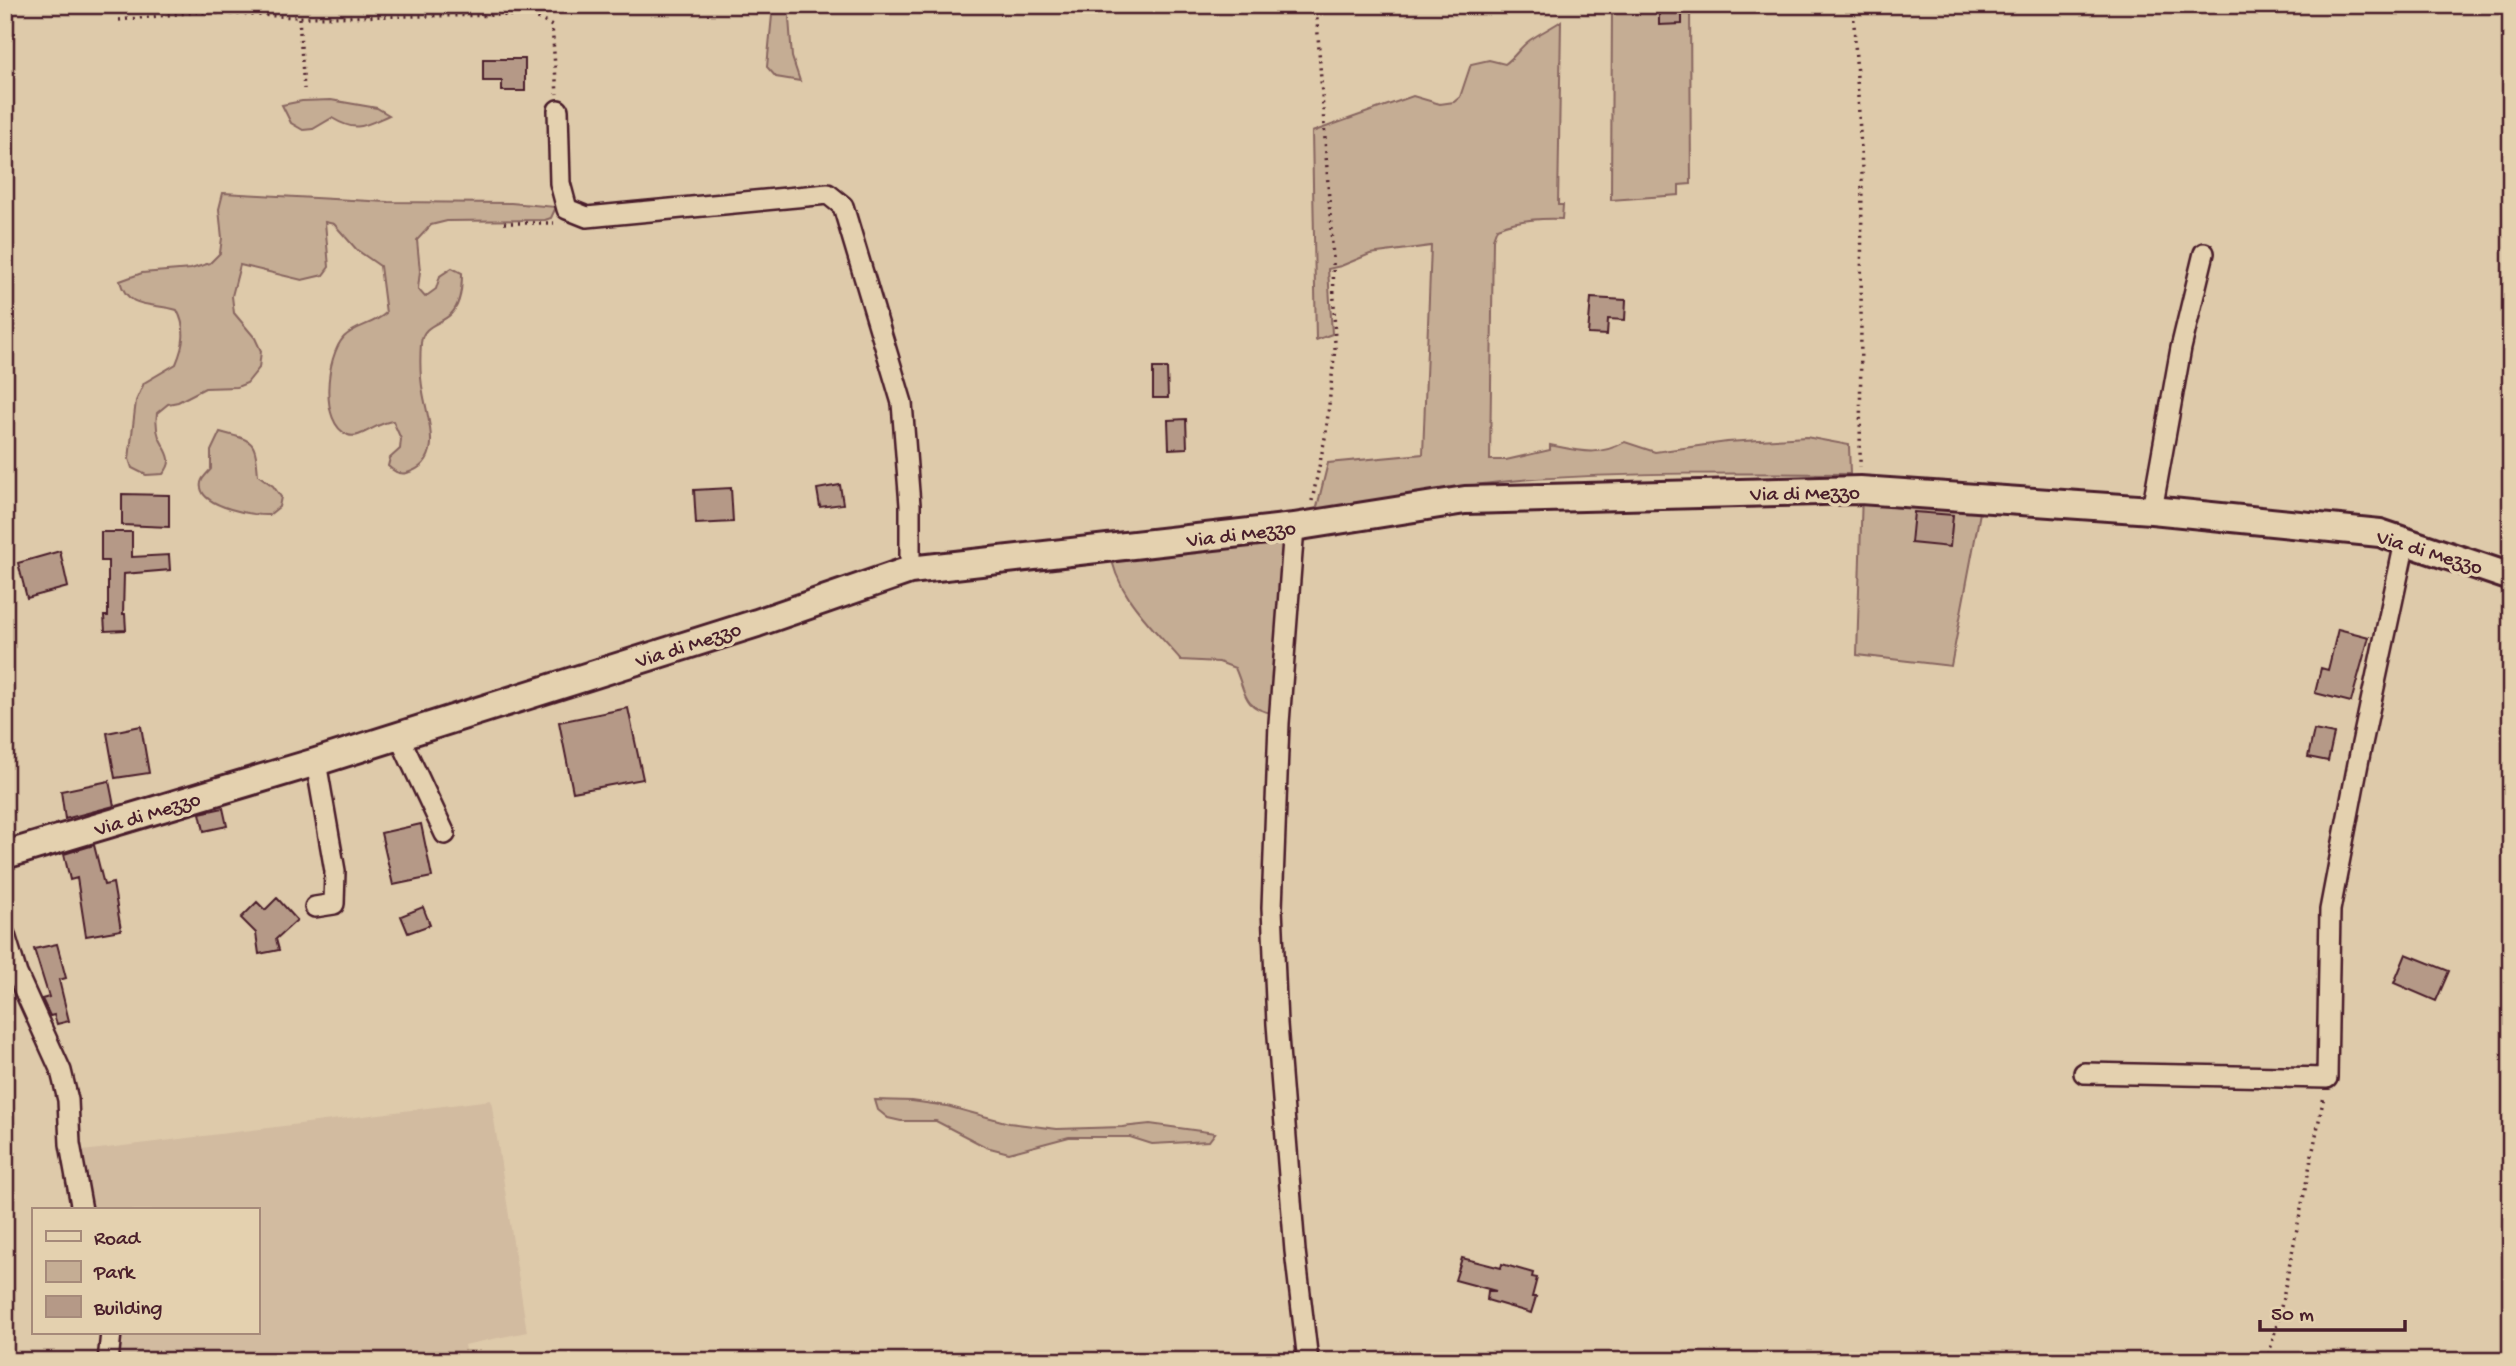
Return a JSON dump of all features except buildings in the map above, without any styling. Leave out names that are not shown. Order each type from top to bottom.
[{"type":"main road","name":"Via di Mezzo","points":[[5,855],[399,736],[757,622],[910,570],[1294,527],[1465,499],[1860,490],[2152,510],[2380,533],[2511,577]]},
{"type":"street","points":[[558,110],[560,183],[567,209],[587,217],[828,194],[843,206],[902,403],[910,505],[910,570]]},
{"type":"street","points":[[2152,510],[2182,348],[2204,253]]},
{"type":"street","points":[[1294,527],[1279,723],[1272,908],[1276,1024],[1296,1258],[1308,1361]]},
{"type":"street","points":[[2084,1073],[2327,1078],[2330,910],[2405,542]]},
{"type":"street","points":[[399,736],[445,834]]},
{"type":"street","points":[[315,907],[334,904],[335,872],[316,762]]},
{"type":"street","points":[[5,935],[17,974],[61,1071],[68,1100],[70,1144],[82,1208]]},
{"type":"street","points":[[108,1361],[111,1334]]},
{"type":"path","points":[[1294,527],[1312,500],[1326,433],[1335,348],[1333,259],[1316,5]]},
{"type":"path","points":[[1853,5],[1863,169],[1860,490]]},
{"type":"path","points":[[119,20],[197,12],[299,17],[532,15],[552,26],[558,110]]},
{"type":"path","points":[[299,17],[304,89]]},
{"type":"path","points":[[504,223],[555,223],[587,217]]},
{"type":"path","points":[[2267,1361],[2279,1317],[2327,1078]]},
{"type":"shaded area","points":[[491,1100],[527,1332],[464,1345],[467,1361],[118,1361],[114,1334],[259,1334],[259,1208],[93,1208],[83,1151]]},
{"type":"green space","points":[[773,5],[788,5],[792,57],[800,81],[776,77],[767,67]]},
{"type":"green space","points":[[1612,5],[1690,5],[1691,184],[1679,185],[1679,195],[1611,200]]},
{"type":"green space","points":[[1561,21],[1558,205],[1563,205],[1562,219],[1529,220],[1505,225],[1497,228],[1493,239],[1490,460],[1506,460],[1550,450],[1550,445],[1580,451],[1597,451],[1625,442],[1655,452],[1727,442],[1806,437],[1849,445],[1850,474],[1727,473],[1562,477],[1444,489],[1316,511],[1328,463],[1423,454],[1431,246],[1370,254],[1328,269],[1332,334],[1316,340],[1312,132],[1413,96],[1440,104],[1454,102],[1460,97],[1471,64],[1489,60],[1505,64],[1530,40]]},
{"type":"green space","points":[[331,100],[377,108],[389,115],[354,127],[332,118],[313,129],[303,130],[291,123],[282,105]]},
{"type":"green space","points":[[223,193],[388,202],[511,203],[556,207],[551,218],[545,220],[447,221],[431,225],[417,240],[420,271],[418,289],[425,297],[436,289],[440,276],[452,268],[462,273],[460,295],[454,310],[447,318],[428,328],[422,337],[421,380],[431,438],[427,459],[419,467],[401,473],[388,466],[390,458],[400,449],[401,439],[393,421],[353,436],[339,428],[333,418],[328,389],[338,346],[349,333],[386,313],[380,266],[357,250],[334,224],[325,222],[329,267],[323,275],[302,280],[240,265],[232,296],[234,313],[255,338],[261,351],[259,368],[247,383],[237,387],[205,388],[178,402],[168,404],[157,413],[156,422],[159,437],[169,459],[167,469],[163,474],[146,475],[132,468],[129,459],[136,401],[144,383],[176,364],[183,330],[177,310],[135,301],[124,291],[120,281],[142,273],[191,269],[210,263],[220,253],[222,238],[219,209]]},
{"type":"green space","points":[[220,432],[247,440],[254,448],[258,475],[273,486],[281,497],[279,507],[269,515],[230,509],[204,495],[201,482],[211,469],[211,451]]},
{"type":"green space","points":[[1862,492],[1982,502],[1951,666],[1857,655]]},
{"type":"green space","points":[[1286,529],[1272,713],[1262,711],[1250,703],[1235,668],[1219,662],[1181,660],[1127,596],[1113,566],[1110,549]]},
{"type":"green space","points":[[875,1100],[947,1106],[1009,1123],[1057,1129],[1150,1124],[1215,1133],[1209,1141],[1152,1144],[1130,1137],[1069,1137],[1009,1153],[986,1147],[936,1121],[901,1121],[888,1118],[878,1110]]}]
